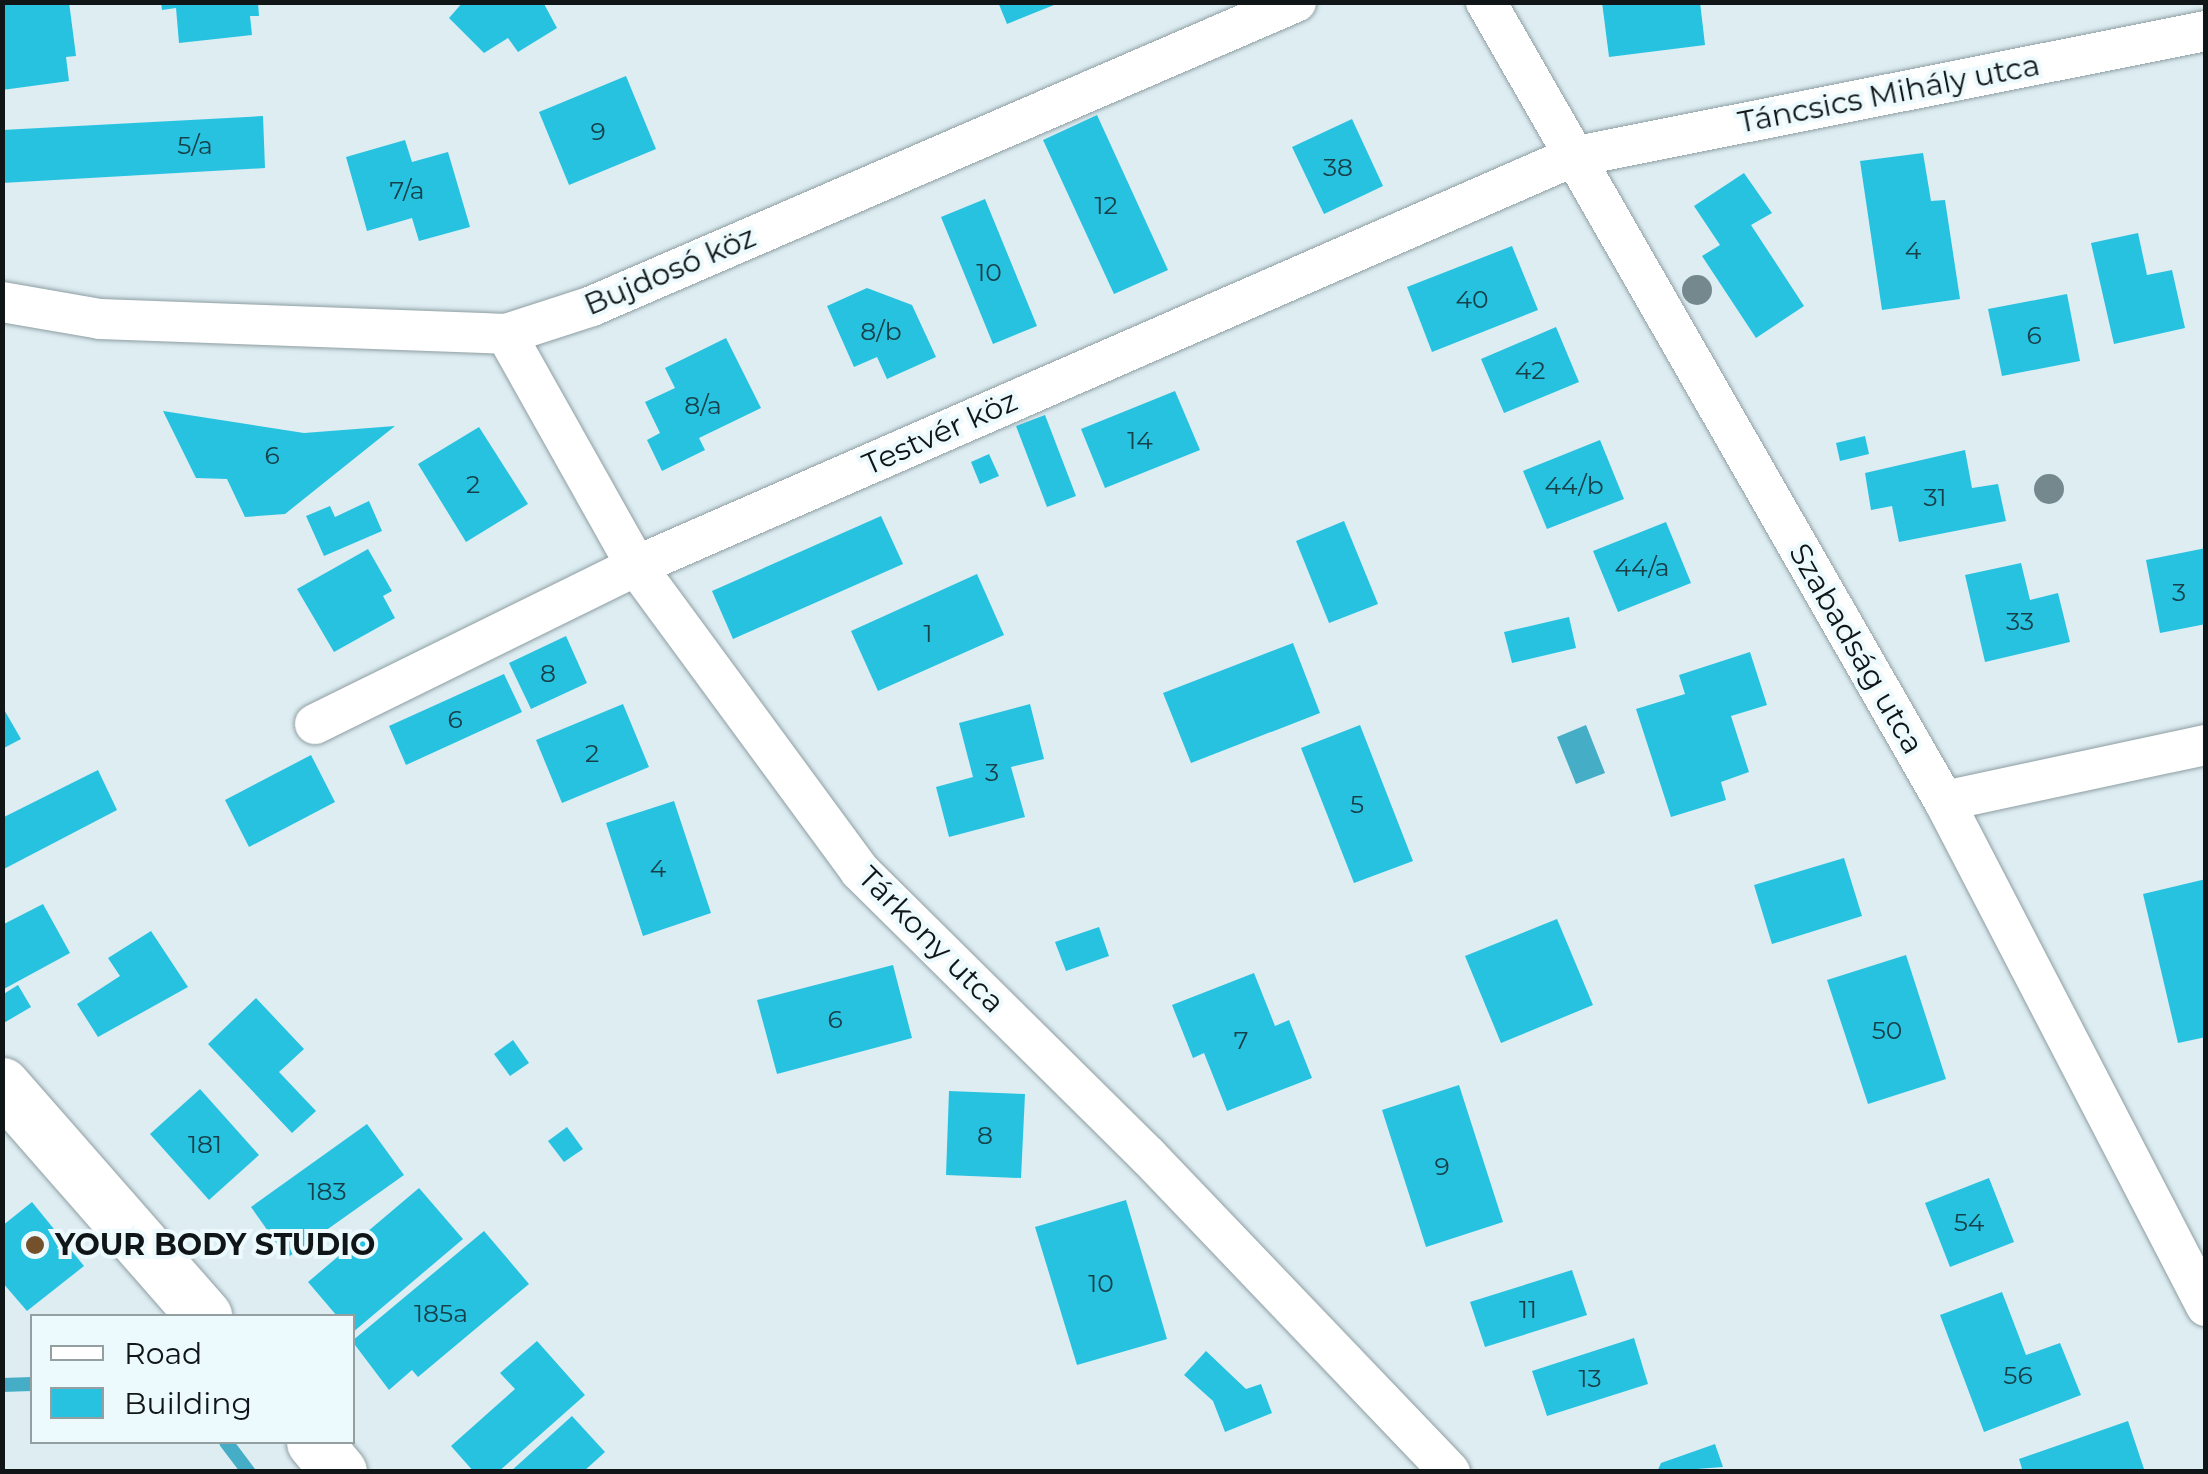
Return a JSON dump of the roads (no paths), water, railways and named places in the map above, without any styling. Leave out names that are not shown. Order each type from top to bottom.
[{"type":"main road","points":[[2,1085],[202,1314]]},
{"type":"main road","points":[[316,1444],[339,1472]]},
{"type":"street","name":"Bujdosó köz","points":[[2,302],[100,320],[506,334],[592,306],[1296,2]]},
{"type":"street","name":"Szabadság utca","points":[[1486,2],[1944,800],[2206,1306]]},
{"type":"street","name":"Táncsics Mihály utca","points":[[1572,157],[2206,31]]},
{"type":"street","name":"Testvér köz","points":[[315,724],[636,566],[1572,157]]},
{"type":"street","name":"Tárkony utca","points":[[506,334],[636,566],[860,871],[1148,1156],[1450,1472]]},
{"type":"street","points":[[1944,800],[2206,744]]},
{"type":"water","points":[[1586,725],[1605,773],[1576,784],[1557,737]]},
{"type":"waterway","points":[[2,1385],[30,1384]]},
{"type":"waterway","points":[[228,1444],[249,1472]]},
{"type":"place","name":"YOUR BODY STUDIO","points":[[35,1245]]}]
